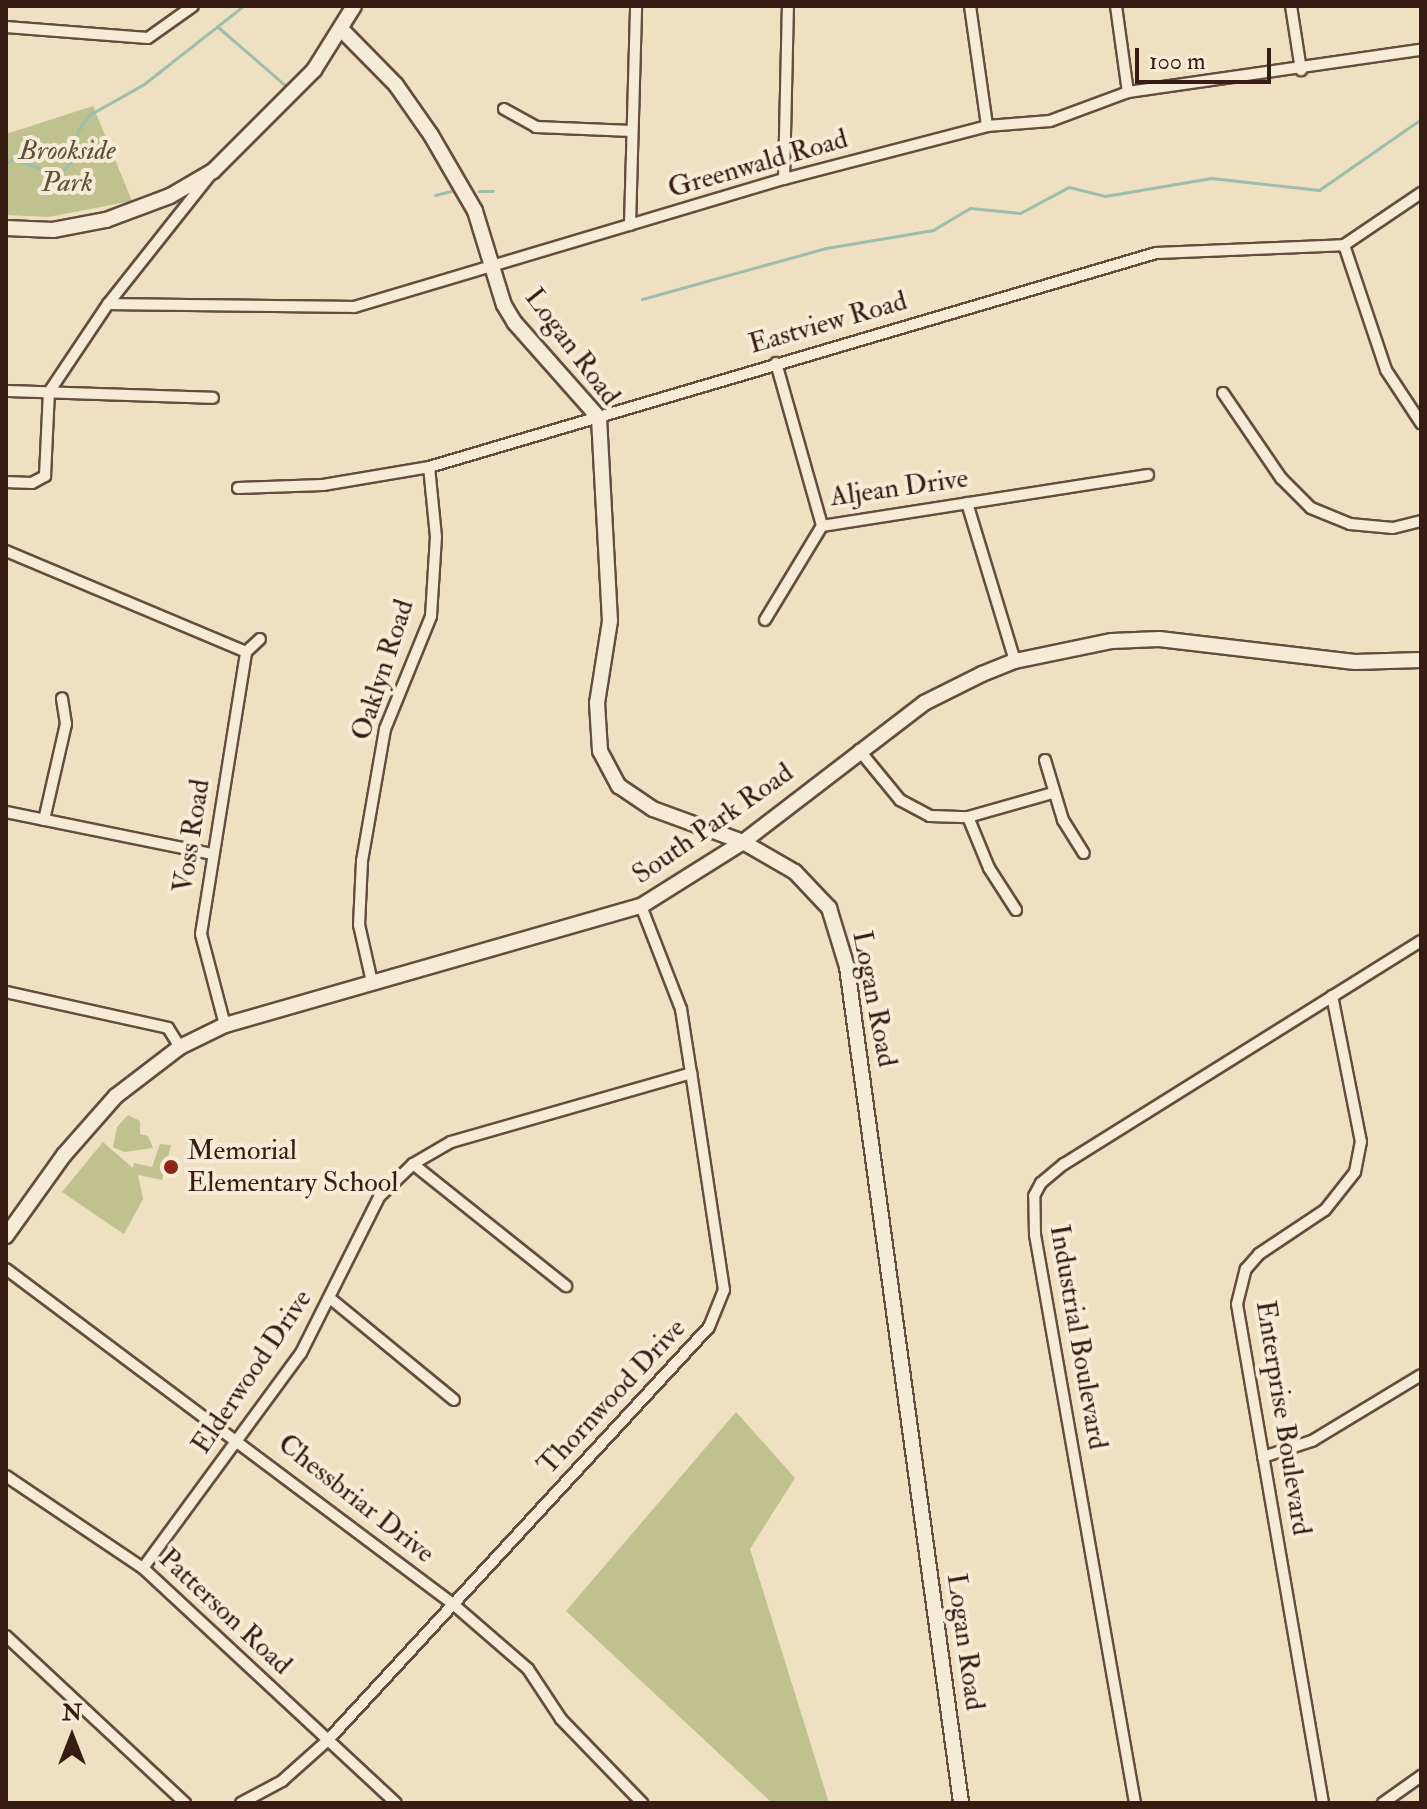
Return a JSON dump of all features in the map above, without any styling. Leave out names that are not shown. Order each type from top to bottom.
[{"type":"street","points":[[6,27],[148,38],[193,6]]},
{"type":"street","points":[[6,482],[41,480],[48,471],[49,392],[108,304],[213,171],[279,109],[342,30],[354,6]]},
{"type":"street","points":[[630,225],[636,6]]},
{"type":"street","points":[[784,179],[788,6]]},
{"type":"street","points":[[970,6],[987,126]]},
{"type":"street","points":[[1116,6],[1128,92]]},
{"type":"street","points":[[1291,6],[1301,70]]},
{"type":"street","name":"Logan Road","points":[[342,30],[396,85],[431,135],[475,211],[495,265],[504,305],[515,323],[599,418],[610,621],[597,703],[600,751],[619,786],[653,809],[743,842],[795,872],[829,908],[847,967],[961,1803]]},
{"type":"street","name":"Greenwald Road","points":[[108,304],[354,307],[784,179],[987,126],[1050,121],[1128,92],[1301,70],[1421,50]]},
{"type":"street","points":[[504,109],[536,127],[632,131]]},
{"type":"street","points":[[6,228],[53,230],[106,220],[170,196],[213,171]]},
{"type":"street","points":[[1421,193],[1344,245],[1386,370],[1421,423]]},
{"type":"street","name":"Eastview Road","points":[[238,488],[323,485],[429,467],[1156,253],[1344,245]]},
{"type":"street","name":"Aljean Drive","points":[[776,363],[822,526],[1148,475]]},
{"type":"street","points":[[6,391],[213,398]]},
{"type":"street","points":[[1223,393],[1281,478],[1311,508],[1350,524],[1393,528],[1421,521]]},
{"type":"street","name":"Oaklyn Road","points":[[372,982],[359,925],[362,861],[385,729],[431,616],[436,537],[429,467]]},
{"type":"street","points":[[967,503],[1015,661]]},
{"type":"street","points":[[765,620],[822,526]]},
{"type":"street","points":[[6,551],[246,652],[260,639]]},
{"type":"street","name":"South Park Road","points":[[6,1236],[64,1155],[116,1096],[180,1047],[225,1025],[641,906],[743,842],[924,703],[1015,661],[1112,641],[1159,639],[1355,662],[1421,660]]},
{"type":"street","name":"Voss Road","points":[[225,1025],[201,934],[246,652]]},
{"type":"street","points":[[44,820],[66,724],[62,698]]},
{"type":"street","points":[[859,750],[900,800],[930,816],[968,817],[1053,793]]},
{"type":"street","points":[[1045,760],[1053,793],[1084,853]]},
{"type":"street","points":[[6,812],[213,854]]},
{"type":"street","points":[[968,817],[989,868],[1016,910]]},
{"type":"street","name":"Thornwood Drive","points":[[241,1803],[282,1781],[328,1740],[709,1327],[724,1290],[681,1009],[641,906]]},
{"type":"street","name":"Industrial Boulevard","points":[[1135,1803],[1035,1235],[1034,1196],[1041,1183],[1064,1164],[1421,941]]},
{"type":"street","points":[[6,992],[168,1028],[180,1047]]},
{"type":"street","name":"Enterprise Boulevard","points":[[1323,1803],[1238,1314],[1240,1286],[1259,1254],[1325,1210],[1346,1189],[1359,1159],[1358,1124],[1332,996]]},
{"type":"street","name":"Elderwood Drive","points":[[143,1568],[301,1353],[331,1299],[379,1197],[413,1164],[451,1142],[691,1073]]},
{"type":"street","points":[[413,1164],[566,1286]]},
{"type":"street","name":"Chessbriar Drive","points":[[6,1269],[237,1437],[453,1604],[528,1669],[561,1719],[642,1803]]},
{"type":"street","points":[[331,1299],[454,1400]]},
{"type":"street","points":[[1263,1457],[1312,1441],[1421,1375]]},
{"type":"street","name":"Patterson Road","points":[[6,1476],[143,1568],[396,1803]]},
{"type":"street","points":[[6,1636],[185,1803]]},
{"type":"street","points":[[1383,1803],[1421,1776]]},
{"type":"green space","name":"Brookside Park","points":[[93,106],[132,201],[48,217],[6,215],[6,134]]},
{"type":"green space","points":[[128,1115],[140,1121],[140,1134],[148,1136],[153,1148],[124,1152],[113,1147],[117,1127]]},
{"type":"green space","points":[[103,1142],[133,1168],[134,1163],[152,1167],[160,1144],[171,1145],[162,1180],[138,1175],[143,1199],[124,1234],[62,1192]]},
{"type":"green space","points":[[736,1412],[795,1478],[750,1549],[829,1803],[772,1803],[566,1611]]},
{"type":"waterway","points":[[6,164],[12,159],[46,170],[49,176],[61,173],[73,159],[78,130],[89,115],[144,84],[243,6]]},
{"type":"waterway","points":[[219,28],[286,86]]},
{"type":"waterway","points":[[642,299],[826,248],[933,230],[970,208],[1020,213],[1069,187],[1105,196],[1211,178],[1319,190],[1421,119]]},
{"type":"waterway","points":[[435,195],[451,191]]},
{"type":"waterway","points":[[479,191],[493,191]]},
{"type":"place","name":"Memorial Elementary School","points":[[171,1167]]}]
